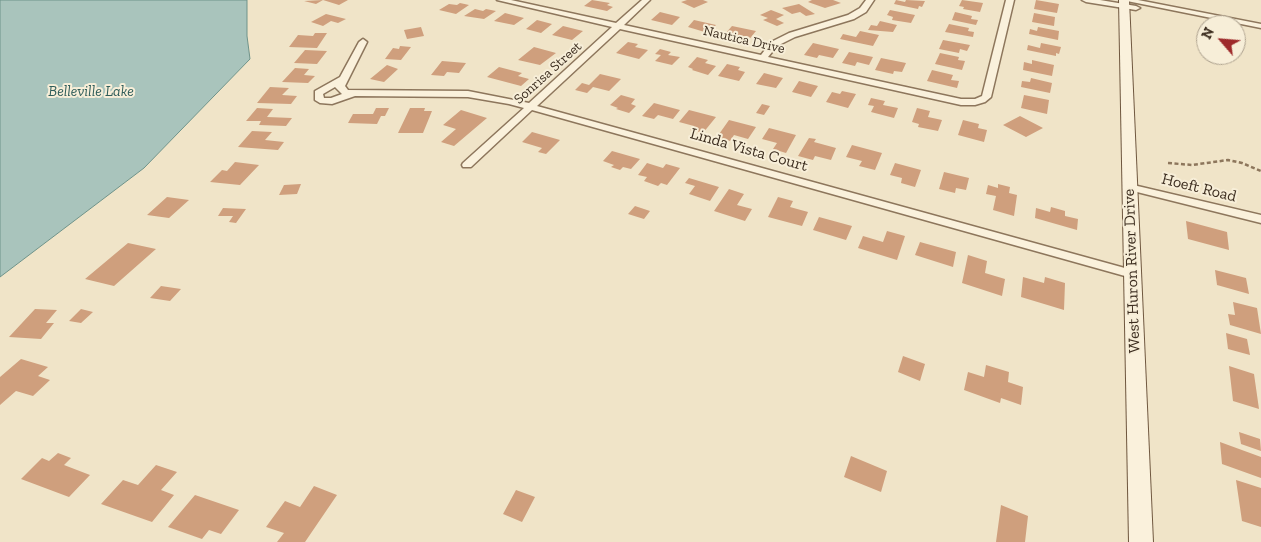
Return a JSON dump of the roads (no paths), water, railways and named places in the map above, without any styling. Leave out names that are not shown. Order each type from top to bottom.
[{"type":"main road","name":"West Huron River Drive","points":[[1125,2],[1141,542]]},
{"type":"street","name":"Nautica Drive","points":[[501,0],[961,102],[982,100],[986,97],[1010,0]]},
{"type":"street","name":"Sonrisa Street","points":[[467,165],[646,0]]},
{"type":"street","points":[[763,58],[774,44],[792,35],[851,17],[863,10],[870,0]]},
{"type":"street","points":[[1086,0],[1125,2],[1196,18],[1215,18],[1261,26]]},
{"type":"street","points":[[352,94],[346,93],[340,88],[363,42]]},
{"type":"street","name":"Linda Vista Court","points":[[343,80],[318,93],[320,100],[332,102],[352,94],[468,94],[498,98],[1132,274]]},
{"type":"street","name":"Hoeft Road","points":[[1129,187],[1261,219]]},
{"type":"water","name":"Belleville Lake","points":[[0,0],[247,0],[247,36],[250,59],[144,168],[0,277]]}]
